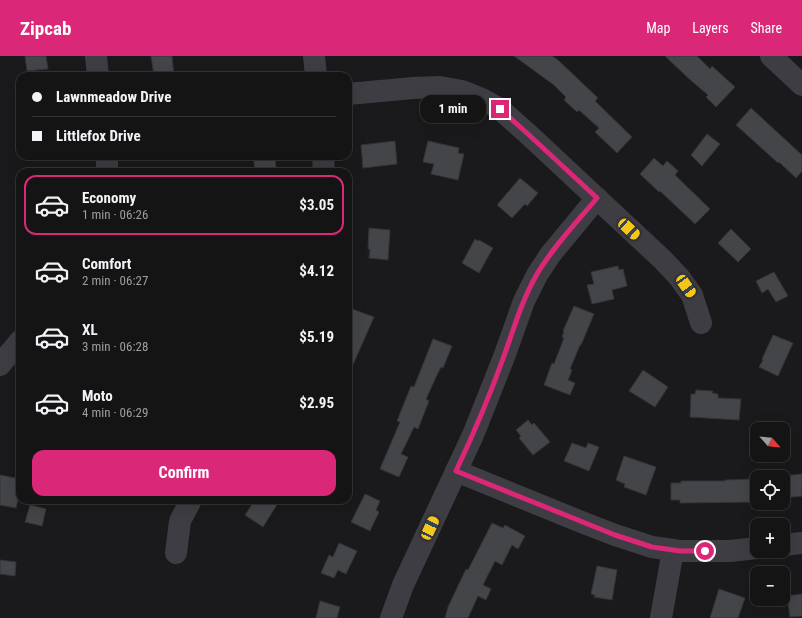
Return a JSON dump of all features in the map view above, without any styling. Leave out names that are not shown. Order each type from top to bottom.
[{"type":"street","points":[[96,56],[98,72]]},
{"type":"street","points":[[314,56],[316,72]]},
{"type":"street","points":[[771,56],[802,85]]},
{"type":"street","points":[[352,94],[440,87],[462,91],[484,100],[500,109],[597,198],[679,277],[692,295],[701,324]]},
{"type":"street","points":[[391,618],[403,585],[473,435],[504,357],[524,301],[537,275],[550,255],[597,198]]},
{"type":"street","points":[[0,365],[16,347]]},
{"type":"street","points":[[456,471],[615,535],[652,547],[680,551],[730,551],[750,549]]},
{"type":"street","points":[[176,553],[180,521],[189,504]]},
{"type":"street","points":[[790,544],[802,543]]},
{"type":"street","points":[[661,618],[673,550]]},
{"type":"building","points":[[25,56],[46,56],[48,69],[27,71]]},
{"type":"building","points":[[151,56],[172,56],[174,72],[153,72]]},
{"type":"building","points":[[514,56],[552,56],[558,60],[598,98],[595,101],[632,137],[617,153],[595,132],[599,128],[579,110],[577,112],[564,100],[566,97],[554,85]]},
{"type":"building","points":[[665,56],[697,56],[710,69],[712,66],[735,87],[716,107],[706,97],[708,95]]},
{"type":"building","points":[[751,108],[802,155],[802,171],[796,178],[736,125]]},
{"type":"building","points":[[707,134],[720,144],[702,166],[691,155]]},
{"type":"building","points":[[395,141],[397,164],[363,168],[361,145]]},
{"type":"building","points":[[428,141],[459,148],[458,153],[464,154],[458,180],[431,174],[434,164],[423,162]]},
{"type":"building","points":[[654,158],[663,166],[667,161],[678,171],[675,175],[710,209],[695,224],[640,174]]},
{"type":"building","points":[[254,160],[275,160],[276,168],[255,168]]},
{"type":"building","points":[[520,178],[538,193],[527,206],[525,204],[512,218],[497,205]]},
{"type":"building","points":[[369,228],[390,230],[388,260],[369,258]]},
{"type":"building","points":[[731,229],[751,249],[738,262],[718,243]]},
{"type":"building","points":[[475,239],[493,248],[479,273],[462,263]]},
{"type":"building","points":[[618,266],[619,270],[623,269],[627,286],[612,290],[614,299],[592,304],[587,285],[594,284],[591,272]]},
{"type":"building","points":[[774,272],[788,296],[776,302],[768,289],[762,293],[756,281]]},
{"type":"building","points":[[574,306],[594,314],[570,369],[572,370],[568,380],[575,383],[570,395],[544,385],[552,363],[554,364],[564,338],[562,337],[563,331]]},
{"type":"building","points":[[352,309],[374,317],[352,367]]},
{"type":"building","points":[[773,335],[793,343],[778,376],[759,367]]},
{"type":"building","points":[[433,339],[452,346],[443,368],[441,367],[426,399],[429,401],[418,429],[414,427],[401,454],[408,457],[399,477],[380,469],[400,422],[397,421],[411,386],[414,387]]},
{"type":"building","points":[[643,370],[668,387],[655,407],[629,391]]},
{"type":"building","points":[[696,390],[713,391],[712,393],[718,394],[718,398],[741,399],[739,420],[690,417],[691,394],[695,394]]},
{"type":"building","points":[[528,420],[532,425],[534,423],[550,442],[533,455],[519,438],[521,436],[516,430]]},
{"type":"building","points":[[572,443],[586,448],[588,443],[599,447],[589,471],[564,461]]},
{"type":"building","points":[[624,456],[656,467],[646,495],[624,487],[625,484],[616,480]]},
{"type":"building","points":[[802,474],[802,496],[790,497],[790,475]]},
{"type":"building","points":[[0,475],[16,478],[16,508],[0,505]]},
{"type":"building","points":[[750,479],[750,502],[680,503],[680,500],[671,500],[671,483],[681,483],[681,481]]},
{"type":"building","points":[[365,494],[380,501],[376,510],[379,512],[370,531],[351,522]]},
{"type":"building","points":[[252,504],[277,504],[263,527],[245,515]]},
{"type":"building","points":[[30,505],[46,509],[42,526],[25,522]]},
{"type":"building","points":[[492,523],[503,528],[505,525],[525,536],[518,549],[512,545],[502,565],[495,561],[483,585],[491,589],[486,600],[478,596],[468,618],[445,618],[448,607],[466,569],[468,570]]},
{"type":"building","points":[[339,543],[357,551],[346,574],[338,570],[334,578],[321,573],[329,555],[333,557]]},
{"type":"building","points":[[0,560],[16,562],[15,576],[0,574]]},
{"type":"building","points":[[597,566],[617,570],[612,600],[594,597],[595,595],[591,594]]},
{"type":"building","points":[[719,589],[745,598],[738,618],[710,618]]},
{"type":"building","points":[[802,594],[802,616],[790,617],[788,606],[790,606],[790,596]]},
{"type":"building","points":[[320,601],[340,607],[337,618],[316,618]]},
{"type":"route","points":[[500,109],[597,198],[550,255],[537,275],[524,301],[504,357],[473,435],[456,471],[584,523],[652,547],[680,551],[705,551]]}]
